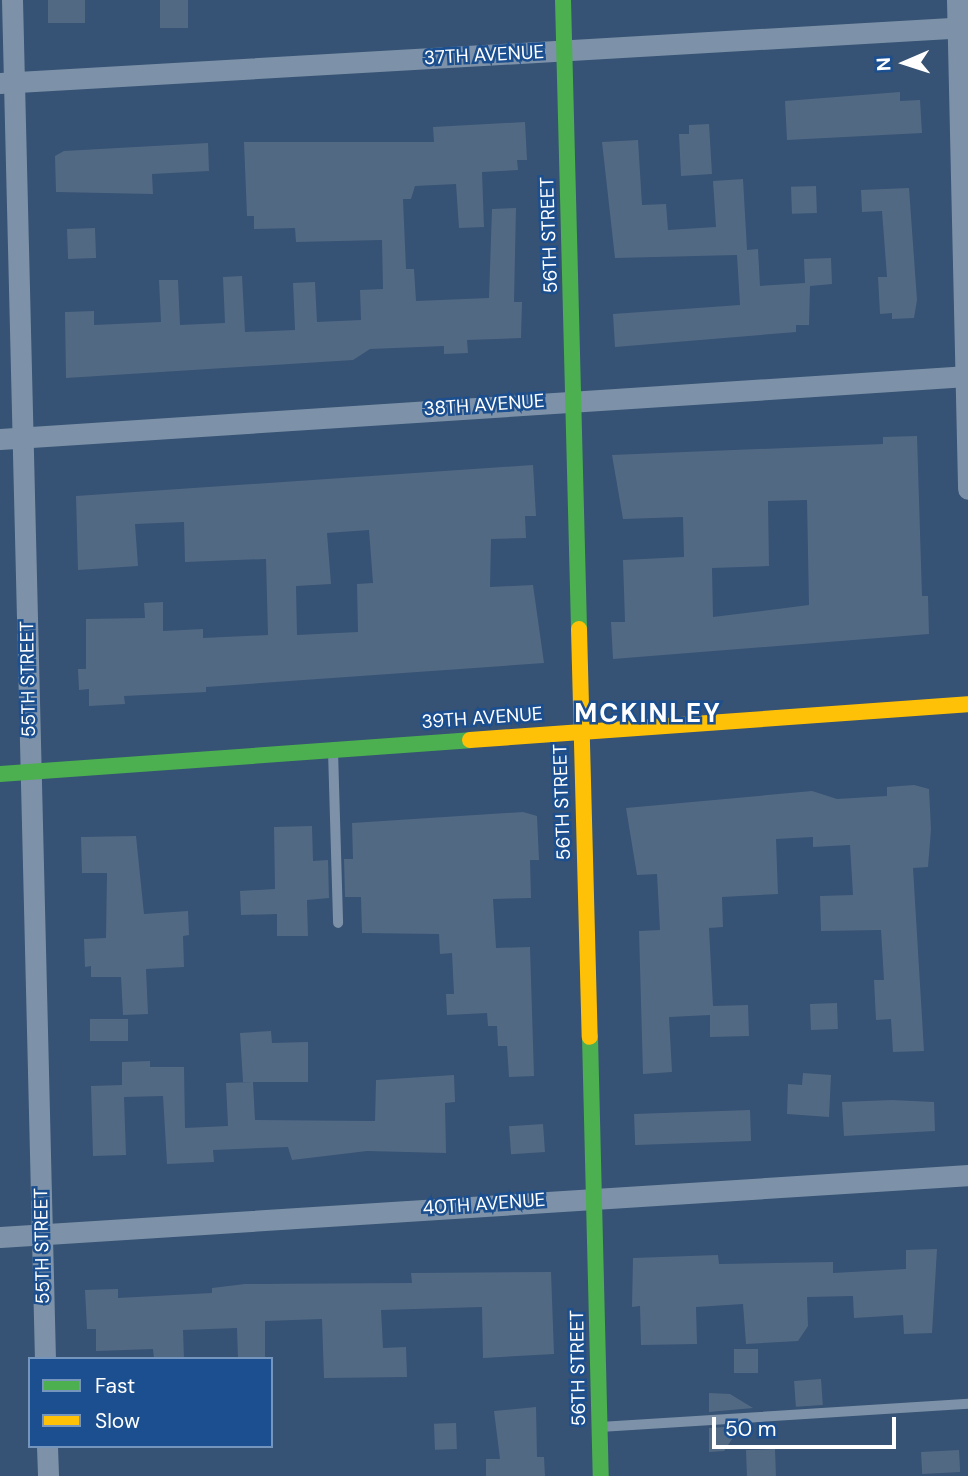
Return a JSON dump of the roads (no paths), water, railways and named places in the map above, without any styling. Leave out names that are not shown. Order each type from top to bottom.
[{"type":"street","name":"55TH STREET","points":[[12,0],[8,83],[24,438],[29,773],[45,1357]]},
{"type":"street","name":"56TH STREET","points":[[563,0],[575,398],[580,731],[596,1196],[601,1476]]},
{"type":"street","points":[[957,0],[963,28],[968,489]]},
{"type":"street","name":"37TH AVENUE","points":[[8,83],[963,28]]},
{"type":"street","name":"38TH AVENUE","points":[[0,439],[575,398],[967,376]]},
{"type":"street","name":"39TH AVENUE","points":[[0,774],[968,704]]},
{"type":"street","name":"40TH AVENUE","points":[[0,1237],[596,1196],[968,1175]]},
{"type":"street","points":[[47,1448],[48,1476]]},
{"type":"lane","points":[[332,750],[338,923]]},
{"type":"lane","points":[[600,1427],[968,1404]]},
{"type":"district","name":"MCKINLEY","points":[[648,714]]}]
